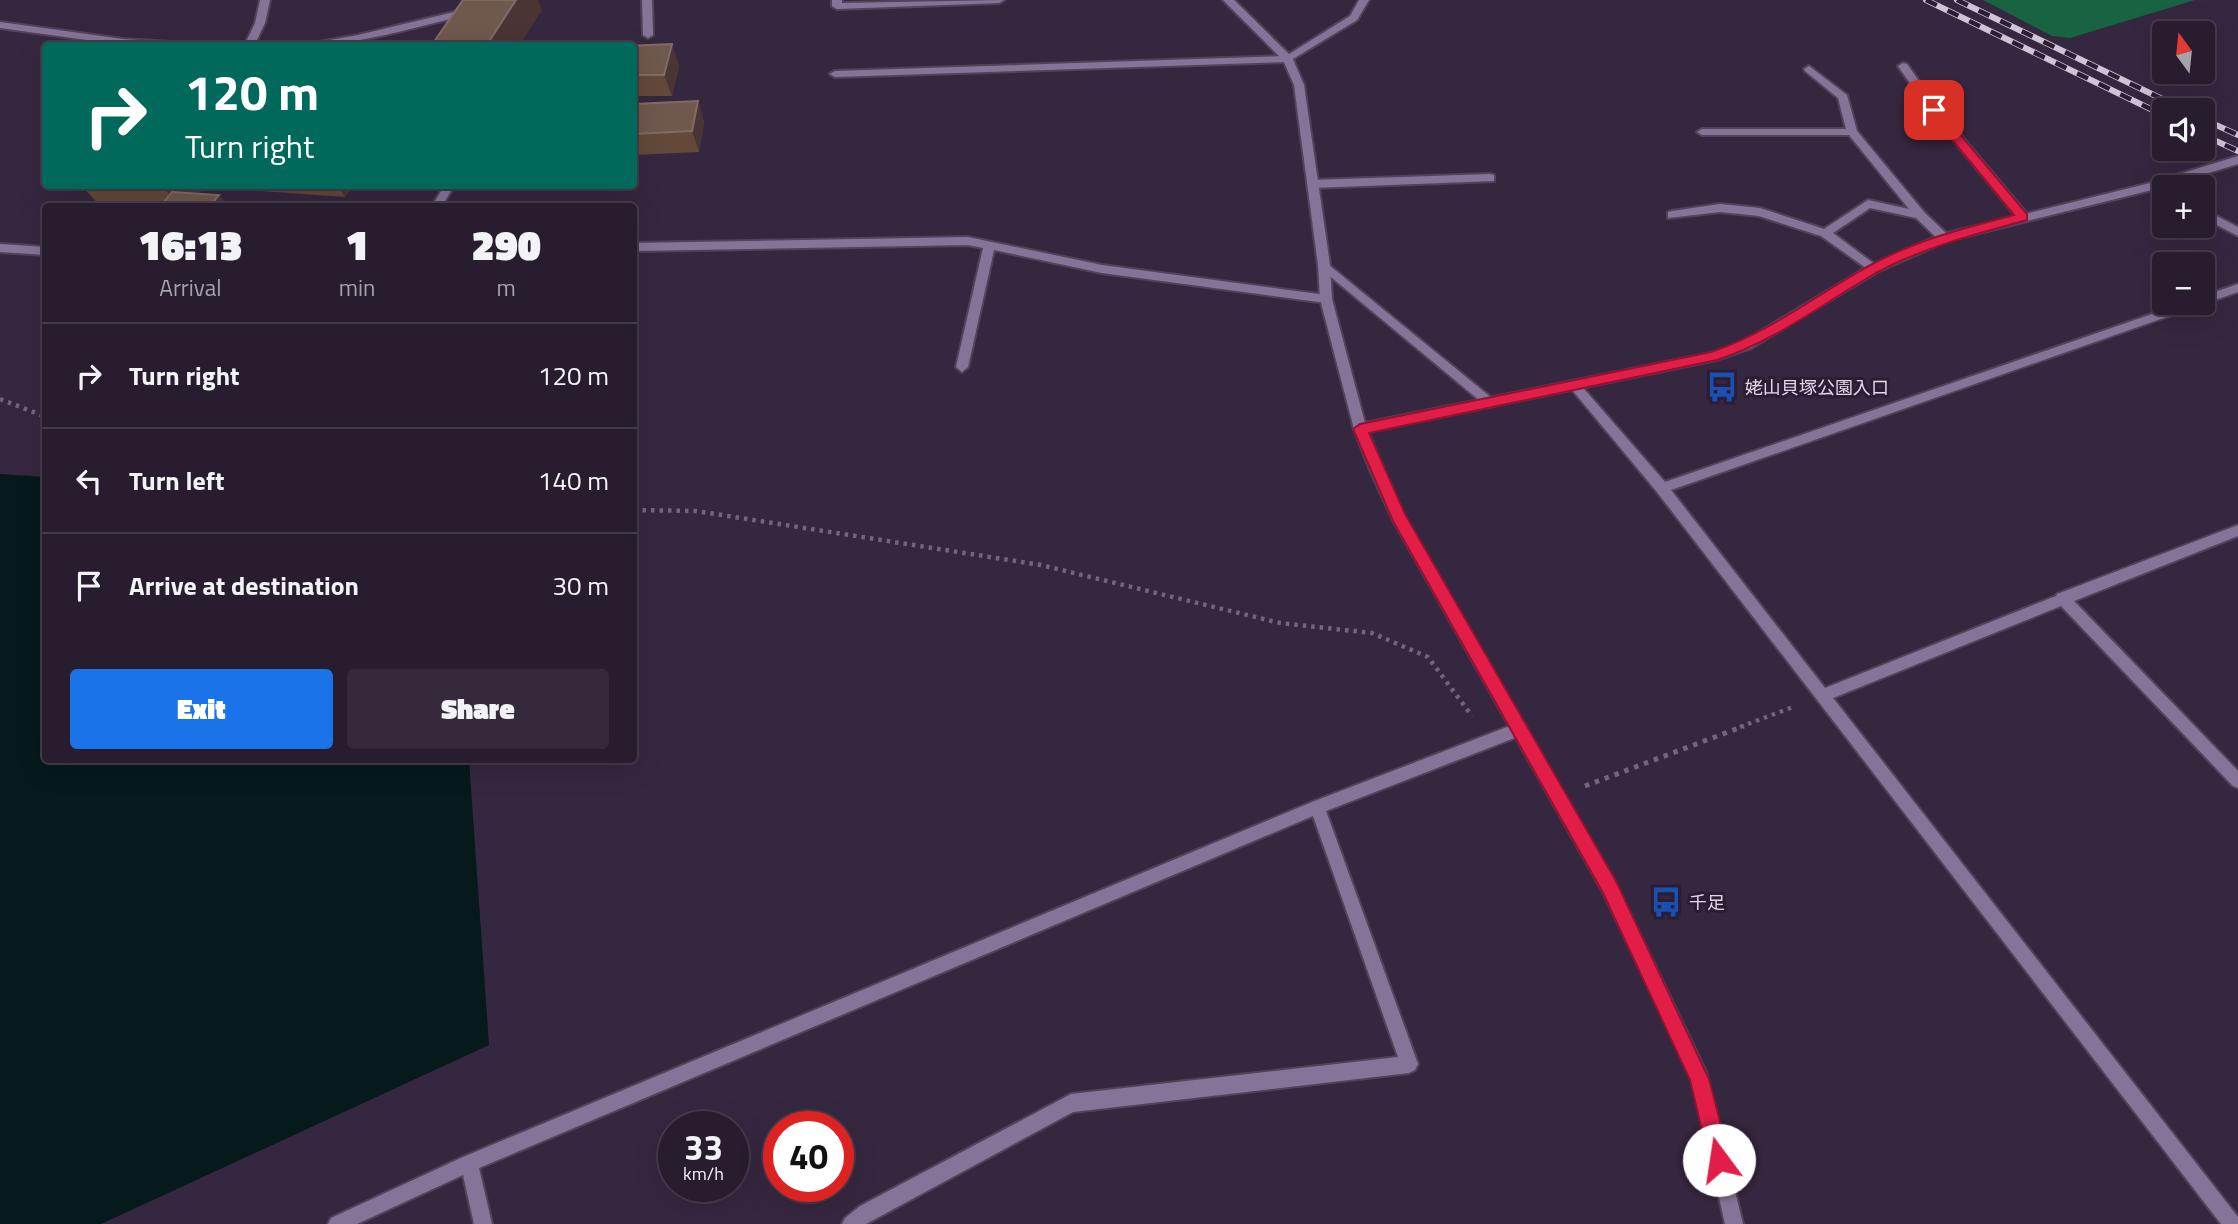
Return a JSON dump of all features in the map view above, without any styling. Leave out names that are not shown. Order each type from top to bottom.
[{"type":"street","points":[[251,42],[260,23],[265,0]]},
{"type":"street","points":[[647,0],[648,35]]},
{"type":"street","points":[[837,0],[837,6],[999,0]]},
{"type":"street","points":[[1228,0],[1289,59],[1299,85],[1324,265],[1326,299],[1360,429],[1398,516],[1609,887],[1700,1079],[1734,1224]]},
{"type":"street","points":[[835,74],[1289,59],[1354,18],[1364,0]]},
{"type":"street","points":[[330,42],[478,10]]},
{"type":"street","points":[[0,25],[123,42]]},
{"type":"street","points":[[1903,66],[1934,110],[2023,217]]},
{"type":"street","points":[[1809,69],[1843,97],[1852,132],[1920,215],[1944,238]]},
{"type":"street","points":[[1702,132],[1852,132]]},
{"type":"street","points":[[2188,175],[2238,160]]},
{"type":"street","points":[[1312,184],[1490,178]]},
{"type":"street","points":[[1360,429],[1712,357],[1747,345],[1873,269],[1944,238],[2152,186]]},
{"type":"street","points":[[1825,233],[1868,204],[1920,215]]},
{"type":"street","points":[[1672,215],[1720,208],[1760,212],[1825,233],[1873,269]]},
{"type":"street","points":[[2215,220],[2238,232]]},
{"type":"street","points":[[637,247],[968,241],[1102,268],[1326,299]]},
{"type":"street","points":[[962,367],[989,245]]},
{"type":"street","points":[[0,248],[42,251]]},
{"type":"street","points":[[1324,265],[1489,402]]},
{"type":"street","points":[[2215,296],[2238,288]]},
{"type":"street","points":[[1662,488],[2161,315]]},
{"type":"street","points":[[1574,385],[1662,488],[2232,1224]]},
{"type":"street","points":[[1823,695],[2238,530]]},
{"type":"street","points":[[2062,598],[2238,781]]},
{"type":"street","points":[[337,1224],[469,1163],[1317,807],[1520,729]]},
{"type":"street","points":[[851,1224],[866,1212],[1071,1103],[1409,1064],[1317,807]]},
{"type":"street","points":[[469,1163],[483,1224]]},
{"type":"path","points":[[0,400],[42,416]]},
{"type":"path","points":[[637,510],[696,511],[1041,565],[1280,623],[1372,633],[1428,657],[1489,740]]},
{"type":"path","points":[[1558,796],[1823,695]]},
{"type":"green space","points":[[1983,0],[2195,0],[2070,38],[2052,36]]},
{"type":"shaded area","points":[[0,474],[42,477],[42,763],[469,763],[489,1045],[101,1224],[0,1224]]},
{"type":"building","points":[[463,0],[516,0],[489,42],[434,42]]},
{"type":"building","points":[[672,44],[664,75],[637,75],[637,45]]},
{"type":"building","points":[[698,101],[692,131],[637,134],[637,104]]},
{"type":"building","points":[[172,192],[219,195],[212,203],[163,203]]},
{"type":"railway","points":[[1926,0],[2152,110]]},
{"type":"railway","points":[[1957,0],[2160,98]]},
{"type":"railway","points":[[2215,124],[2238,135]]},
{"type":"railway","points":[[2215,140],[2238,151]]},
{"type":"place","name":"姥山貝塚公園入口","points":[[1722,387]]},
{"type":"place","name":"千足","points":[[1666,902]]},
{"type":"route","points":[[1719,1160],[1700,1079],[1609,887],[1398,516],[1360,429],[1712,357],[1747,345],[1774,331],[1873,269],[1944,238],[2023,217],[1934,110]]}]
